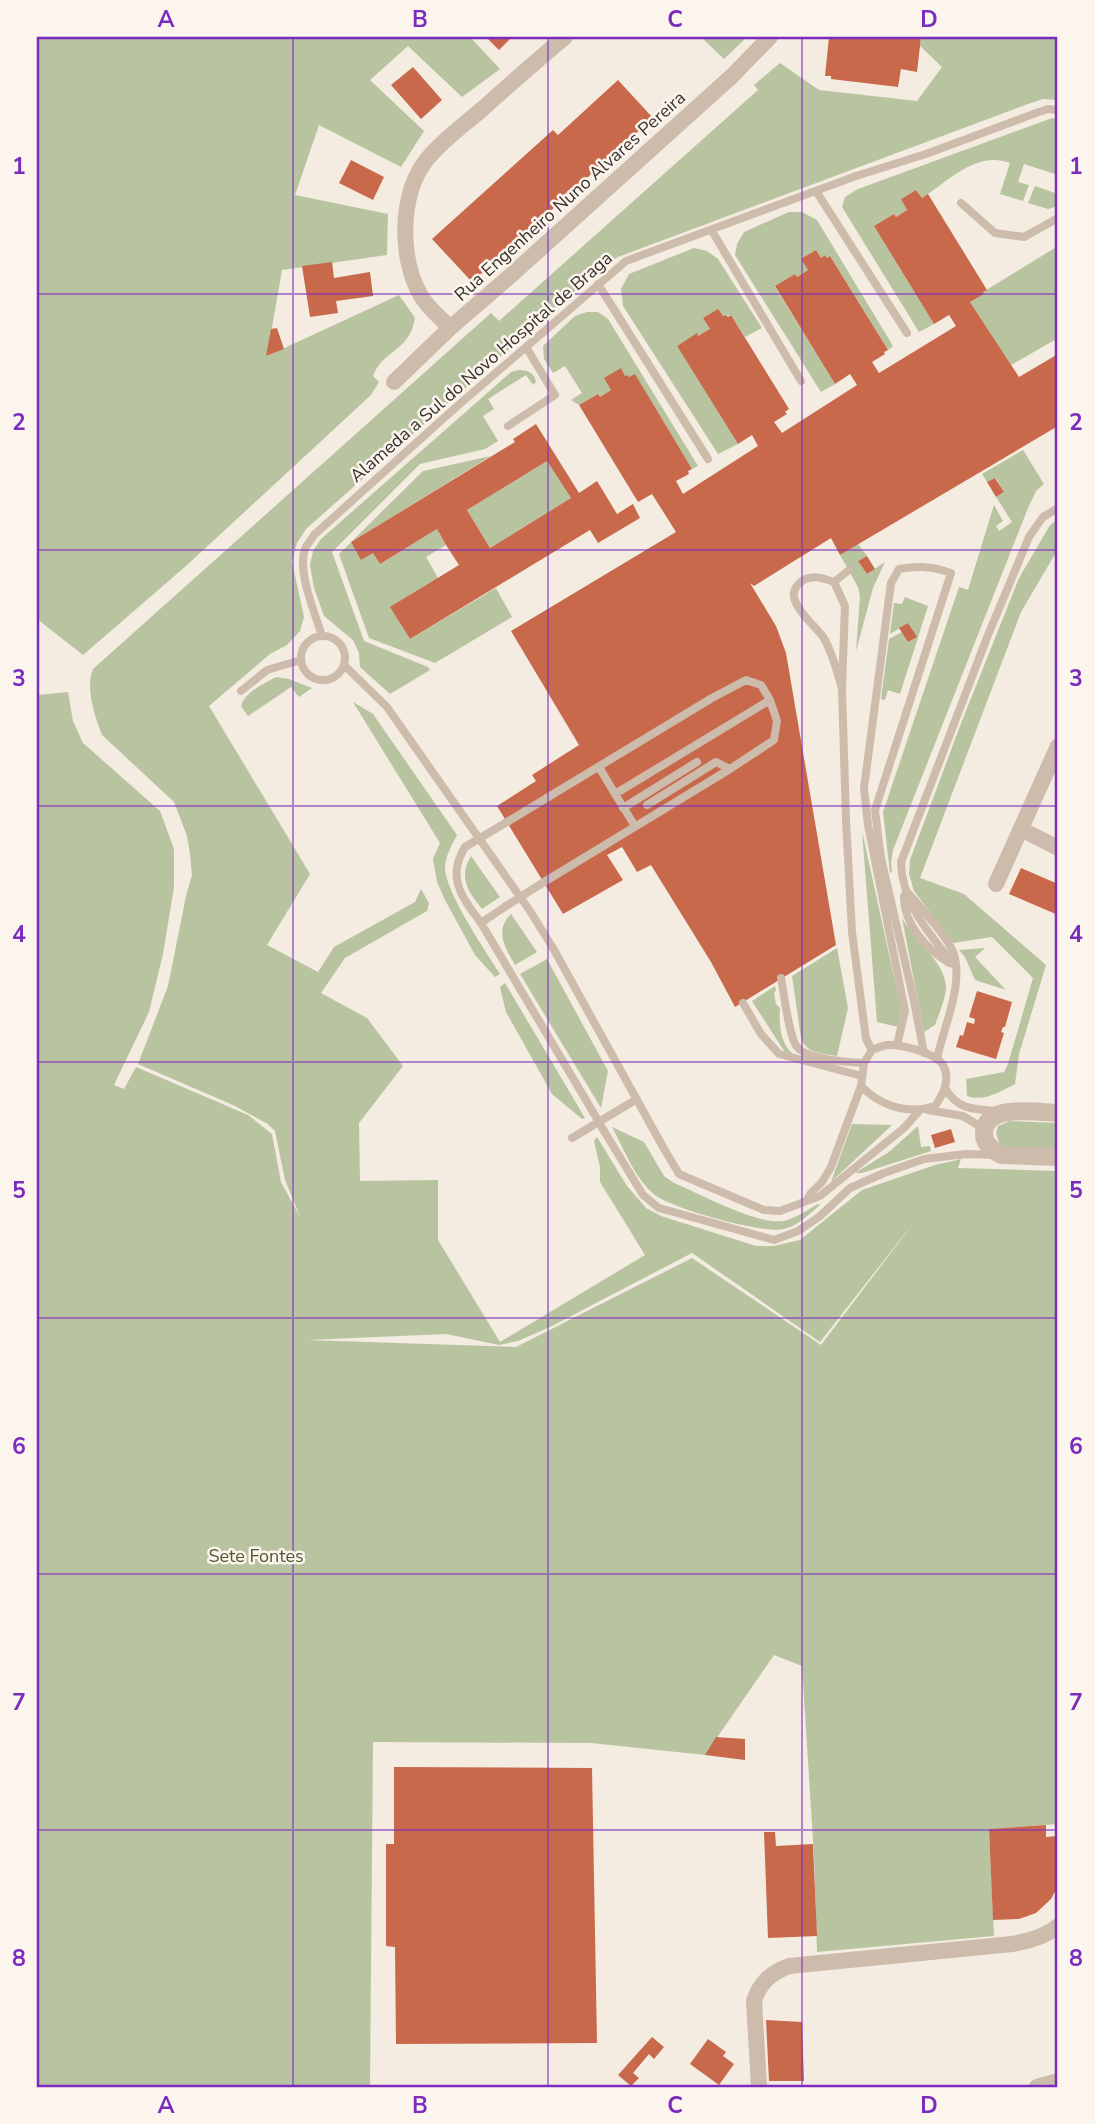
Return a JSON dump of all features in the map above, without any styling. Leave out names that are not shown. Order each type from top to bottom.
[{"type":"street","points":[[450,328],[421,297],[407,252],[407,204],[415,181],[427,159],[455,132],[565,37]]},
{"type":"street","name":"Rua Engenheiro Nuno Alvares Pereira","points":[[394,382],[450,328],[732,76],[770,37]]},
{"type":"street","points":[[996,884],[1058,747]]},
{"type":"street","points":[[1021,830],[1058,848]]},
{"type":"street","points":[[1058,1113],[1005,1112],[995,1115],[984,1132],[987,1145],[1001,1155],[1058,1157]]},
{"type":"street","points":[[759,2087],[754,2001],[757,1989],[777,1971],[789,1966],[1029,1941],[1058,1926]]},
{"type":"street","points":[[1037,2087],[1058,2081]]},
{"type":"lane","name":"Alameda a Sul do Novo Hospital de Braga","points":[[322,636],[303,565],[305,548],[314,534],[626,261],[1035,113],[1048,109],[1058,110]]},
{"type":"lane","points":[[816,191],[907,333]]},
{"type":"lane","points":[[961,203],[995,233],[1024,237],[1058,218]]},
{"type":"lane","points":[[712,231],[801,381]]},
{"type":"lane","points":[[598,284],[708,459]]},
{"type":"lane","points":[[508,426],[555,395],[526,347]]},
{"type":"lane","points":[[955,966],[934,953],[910,922],[903,899],[905,889],[901,862],[988,635],[1029,537],[1043,517],[1058,508]]},
{"type":"lane","points":[[897,1045],[905,1011],[868,825],[864,788],[891,583],[900,569],[934,567],[951,573],[875,810],[881,858],[925,1053]]},
{"type":"lane","points":[[834,582],[849,570]]},
{"type":"lane","points":[[834,582],[811,577],[800,582],[794,593],[795,605],[825,639],[842,688]]},
{"type":"lane","points":[[834,582],[845,606],[842,688],[852,932],[866,1039],[872,1050]]},
{"type":"lane","points":[[322,636],[332,638],[342,646],[345,656],[344,665],[335,676],[322,680],[309,674],[304,668],[302,653],[312,639],[322,636]]},
{"type":"lane","points":[[241,691],[267,670],[302,660]]},
{"type":"lane","points":[[344,665],[387,708],[530,911],[680,1174],[764,1210],[780,1211],[820,1196],[904,1128],[922,1110],[934,1106],[945,1088],[943,1065],[925,1053],[897,1045],[872,1050],[864,1063],[861,1086],[831,1167],[807,1200]]},
{"type":"lane","points":[[481,923],[774,740],[777,721],[770,700],[761,685],[746,680],[712,698],[465,847],[458,858],[455,876],[466,902],[643,1195],[659,1208],[774,1240],[797,1231],[819,1217],[850,1188],[924,1159],[966,1154],[1001,1155]]},
{"type":"lane","points":[[615,794],[770,700]]},
{"type":"lane","points":[[624,807],[696,762]]},
{"type":"lane","points":[[648,804],[716,762],[730,769]]},
{"type":"lane","points":[[599,767],[635,826]]},
{"type":"lane","points":[[905,889],[953,952],[957,979],[937,1059]]},
{"type":"lane","points":[[781,978],[793,1039],[799,1050],[814,1056],[864,1063]]},
{"type":"lane","points":[[743,1003],[761,1034],[779,1054],[862,1076]]},
{"type":"lane","points":[[861,1086],[870,1096],[892,1107],[963,1116],[984,1132],[966,1154]]},
{"type":"lane","points":[[945,1088],[952,1100],[963,1106],[1005,1112]]},
{"type":"lane","points":[[572,1138],[637,1098]]},
{"type":"green space","points":[[37,37],[470,37],[500,69],[462,97],[408,46],[370,80],[424,131],[401,167],[319,125],[295,195],[388,214],[387,255],[282,270],[267,356],[399,295],[415,318],[412,329],[402,345],[377,367],[373,376],[379,382],[371,395],[186,566],[83,655],[37,619]]},
{"type":"green space","points":[[701,37],[747,37],[724,59]]},
{"type":"green space","name":"Sete Fontes","points":[[921,37],[1058,37],[1058,100],[1043,99],[1028,104],[618,257],[604,265],[306,529],[297,543],[292,562],[304,617],[300,631],[287,645],[270,654],[209,706],[310,874],[267,945],[318,972],[334,947],[415,902],[421,889],[429,903],[427,911],[345,958],[321,993],[367,1018],[403,1066],[359,1123],[360,1181],[438,1180],[438,1240],[500,1342],[645,1255],[600,1182],[600,1167],[594,1141],[597,1137],[627,1186],[646,1208],[661,1216],[756,1246],[774,1246],[800,1240],[862,1190],[935,1165],[961,1159],[958,1168],[1058,1171],[1058,1824],[989,1829],[994,1936],[817,1952],[802,1666],[774,1655],[705,1755],[591,1743],[373,1742],[370,2087],[37,2087],[37,695],[68,692],[73,721],[83,743],[160,811],[174,849],[174,887],[163,954],[149,1012],[114,1085],[124,1089],[136,1067],[248,1115],[272,1134],[281,1182],[300,1217],[285,1180],[275,1131],[268,1124],[233,1105],[138,1064],[168,986],[192,875],[190,854],[187,836],[174,802],[102,735],[90,694],[93,669],[491,313],[499,321],[758,90],[754,85],[780,63],[819,90],[917,101],[942,67],[920,46]],"holes":[[[918,1217],[821,1345],[692,1258],[516,1347],[307,1340],[446,1334],[499,1345],[518,1341],[692,1253],[820,1342]]]},
{"type":"green space","points":[[1052,118],[1058,119],[1058,175],[1024,164],[1018,182],[1029,185],[1023,201],[1000,194],[1010,163],[986,161],[963,169],[922,198],[916,190],[901,199],[907,210],[874,226],[934,324],[919,332],[842,207],[845,197],[858,189]]},
{"type":"green space","points":[[1035,186],[1058,194],[1058,206],[1048,209],[1028,203]]},
{"type":"green space","points":[[789,212],[802,212],[817,220],[893,346],[888,350],[830,256],[821,258],[816,250],[802,259],[808,270],[797,277],[795,274],[775,287],[835,384],[821,392],[735,255],[737,244],[744,232]]},
{"type":"green space","points":[[1058,246],[1058,338],[1011,365],[970,302]]},
{"type":"green space","points":[[694,248],[707,251],[718,259],[762,328],[745,337],[731,315],[703,318],[710,329],[677,346],[738,444],[718,454],[623,306],[621,289],[629,274]]},
{"type":"green space","points":[[598,312],[608,319],[698,466],[692,469],[635,375],[625,376],[621,369],[611,390],[600,397],[598,394],[579,405],[571,400],[582,393],[565,366],[553,373],[544,359],[543,346],[575,316]]},
{"type":"green space","points":[[519,370],[530,373],[536,382],[533,385],[526,375],[488,399],[494,409],[483,416],[498,441],[485,449],[420,464],[332,552],[364,641],[430,670],[390,694],[360,667],[359,653],[353,640],[324,616],[314,588],[310,565],[313,551],[321,539],[511,372]]},
{"type":"green space","points":[[1023,450],[1044,484],[1036,491],[1028,508],[893,850],[890,873],[883,812],[959,587],[968,590],[994,505],[1003,521],[996,526],[999,531],[1012,522],[996,497],[1004,492],[996,478],[987,482],[982,474]]},
{"type":"green space","points":[[491,456],[351,542],[423,471]]},
{"type":"green space","points":[[547,461],[571,498],[490,548],[467,510]]},
{"type":"green space","points":[[1058,519],[1058,549],[1021,612],[920,878],[964,894],[1046,965],[1019,1054],[1015,1084],[992,1095],[974,1098],[967,1096],[966,1079],[1004,1072],[1033,978],[992,937],[953,943],[914,891],[909,874],[910,860],[1019,578],[1050,525]]},
{"type":"green space","points":[[437,529],[446,545],[426,557],[438,578],[391,607],[410,639],[496,588],[512,617],[435,663],[369,638],[339,554],[351,542],[361,559],[373,553],[380,564]]},
{"type":"green space","points":[[858,544],[867,556],[858,561],[867,574],[885,562],[873,588],[856,651],[860,597],[858,587],[840,555]]},
{"type":"green space","points":[[905,597],[928,606],[900,694],[888,690],[885,700],[881,699],[889,639],[902,632],[908,642],[916,637],[908,623],[890,634],[894,603],[902,604]]},
{"type":"green space","points":[[276,677],[312,688],[299,697],[291,687],[248,716],[241,706],[243,701],[255,689]]},
{"type":"green space","points":[[353,702],[373,714],[457,835],[445,866],[447,877],[467,921],[500,974],[495,977],[475,955],[437,882],[433,859],[440,843]]},
{"type":"green space","points":[[862,831],[901,1009],[898,1027],[877,1022]]},
{"type":"green space","points":[[471,856],[500,897],[482,909],[466,884],[465,871]]},
{"type":"green space","points":[[511,914],[537,952],[515,965],[502,933]]},
{"type":"green space","points":[[902,918],[935,961],[945,979],[946,988],[935,1025],[924,1032]]},
{"type":"green space","points":[[837,948],[848,1008],[837,1056],[815,1052],[807,1047],[801,1038],[792,976]]},
{"type":"green space","points":[[985,948],[975,957],[1006,990],[975,980],[959,950]]},
{"type":"green space","points":[[547,959],[608,1071],[601,1108],[520,974]]},
{"type":"green space","points":[[505,983],[585,1118],[582,1119],[552,1094],[506,1012],[500,987]]},
{"type":"green space","points":[[775,986],[776,1004],[780,1008],[781,1034],[789,1051],[794,1055],[786,1054],[752,1001]]},
{"type":"green space","points":[[1010,1121],[1058,1123],[1058,1149],[1004,1147],[999,1143],[996,1133],[998,1126]]},
{"type":"green space","points":[[852,1124],[892,1125],[831,1182]]},
{"type":"green space","points":[[918,1126],[921,1147],[930,1146],[931,1151],[855,1173],[889,1152]]},
{"type":"green space","points":[[612,1127],[644,1142],[664,1176],[674,1183],[744,1214],[783,1221],[820,1205],[794,1225],[773,1230],[739,1224],[680,1207],[655,1195],[642,1181]]},
{"type":"building","points":[[486,37],[512,37],[499,50]]},
{"type":"building","points":[[829,37],[921,37],[917,72],[901,69],[898,87],[831,79],[831,76],[825,76]]},
{"type":"building","points":[[413,67],[442,100],[421,119],[391,85]]},
{"type":"building","points":[[618,80],[653,118],[472,282],[432,239],[553,130],[558,135]]},
{"type":"building","points":[[351,160],[384,177],[373,200],[339,183]]},
{"type":"building","points":[[916,190],[922,198],[928,194],[987,290],[970,302],[1019,377],[1058,354],[1058,426],[840,555],[831,538],[754,586],[750,583],[776,626],[786,653],[836,945],[735,1007],[711,962],[651,865],[637,872],[622,847],[607,855],[623,880],[563,914],[497,806],[536,781],[532,775],[579,745],[511,631],[676,532],[652,494],[638,502],[579,405],[611,390],[604,378],[621,368],[625,376],[635,374],[692,469],[688,471],[689,474],[676,481],[683,494],[758,446],[752,435],[738,444],[677,346],[697,333],[698,336],[710,329],[703,318],[718,309],[723,316],[731,315],[789,409],[785,412],[787,414],[774,422],[782,433],[857,385],[850,374],[835,384],[775,286],[808,270],[801,259],[816,250],[821,258],[830,256],[888,350],[872,362],[879,373],[956,326],[949,315],[934,324],[874,226],[907,210],[901,199]]},
{"type":"building","points":[[332,262],[334,278],[370,272],[373,296],[336,301],[338,313],[310,317],[302,266]]},
{"type":"building","points":[[277,328],[284,349],[266,356],[271,329]]},
{"type":"building","points":[[536,424],[579,493],[597,481],[617,514],[633,504],[640,518],[598,543],[590,530],[410,639],[390,607],[459,565],[437,529],[380,564],[373,553],[361,560],[351,542],[515,442],[513,439]],"holes":[[[547,461],[571,498],[490,548],[467,510]]]},
{"type":"building","points":[[995,478],[1004,492],[996,497],[987,482]]},
{"type":"building","points":[[867,556],[875,569],[867,574],[858,561]]},
{"type":"building","points":[[908,623],[917,637],[908,642],[899,628]]},
{"type":"building","points":[[1021,868],[1058,884],[1058,915],[1009,894]]},
{"type":"building","points":[[977,991],[1012,1002],[1001,1032],[1004,1033],[996,1059],[956,1047],[967,1022],[974,1024],[975,1019],[969,1017]]},
{"type":"building","points":[[951,1129],[955,1142],[935,1148],[931,1135]]},
{"type":"building","points":[[716,1737],[745,1739],[745,1760],[705,1755]]},
{"type":"building","points":[[394,1767],[592,1768],[597,2043],[396,2044],[395,1947],[386,1946],[386,1844],[394,1844]]},
{"type":"building","points":[[1046,1825],[1046,1837],[1058,1836],[1058,1886],[1051,1899],[1036,1913],[1019,1919],[993,1920],[989,1829]]},
{"type":"building","points":[[764,1832],[775,1832],[776,1846],[813,1844],[817,1936],[768,1938]]},
{"type":"building","points":[[766,2020],[802,2022],[804,2081],[769,2081]]},
{"type":"building","points":[[652,2037],[664,2047],[654,2059],[649,2054],[633,2073],[639,2078],[631,2086],[618,2075]]},
{"type":"building","points":[[708,2039],[726,2052],[723,2056],[734,2064],[719,2085],[690,2064]]}]
